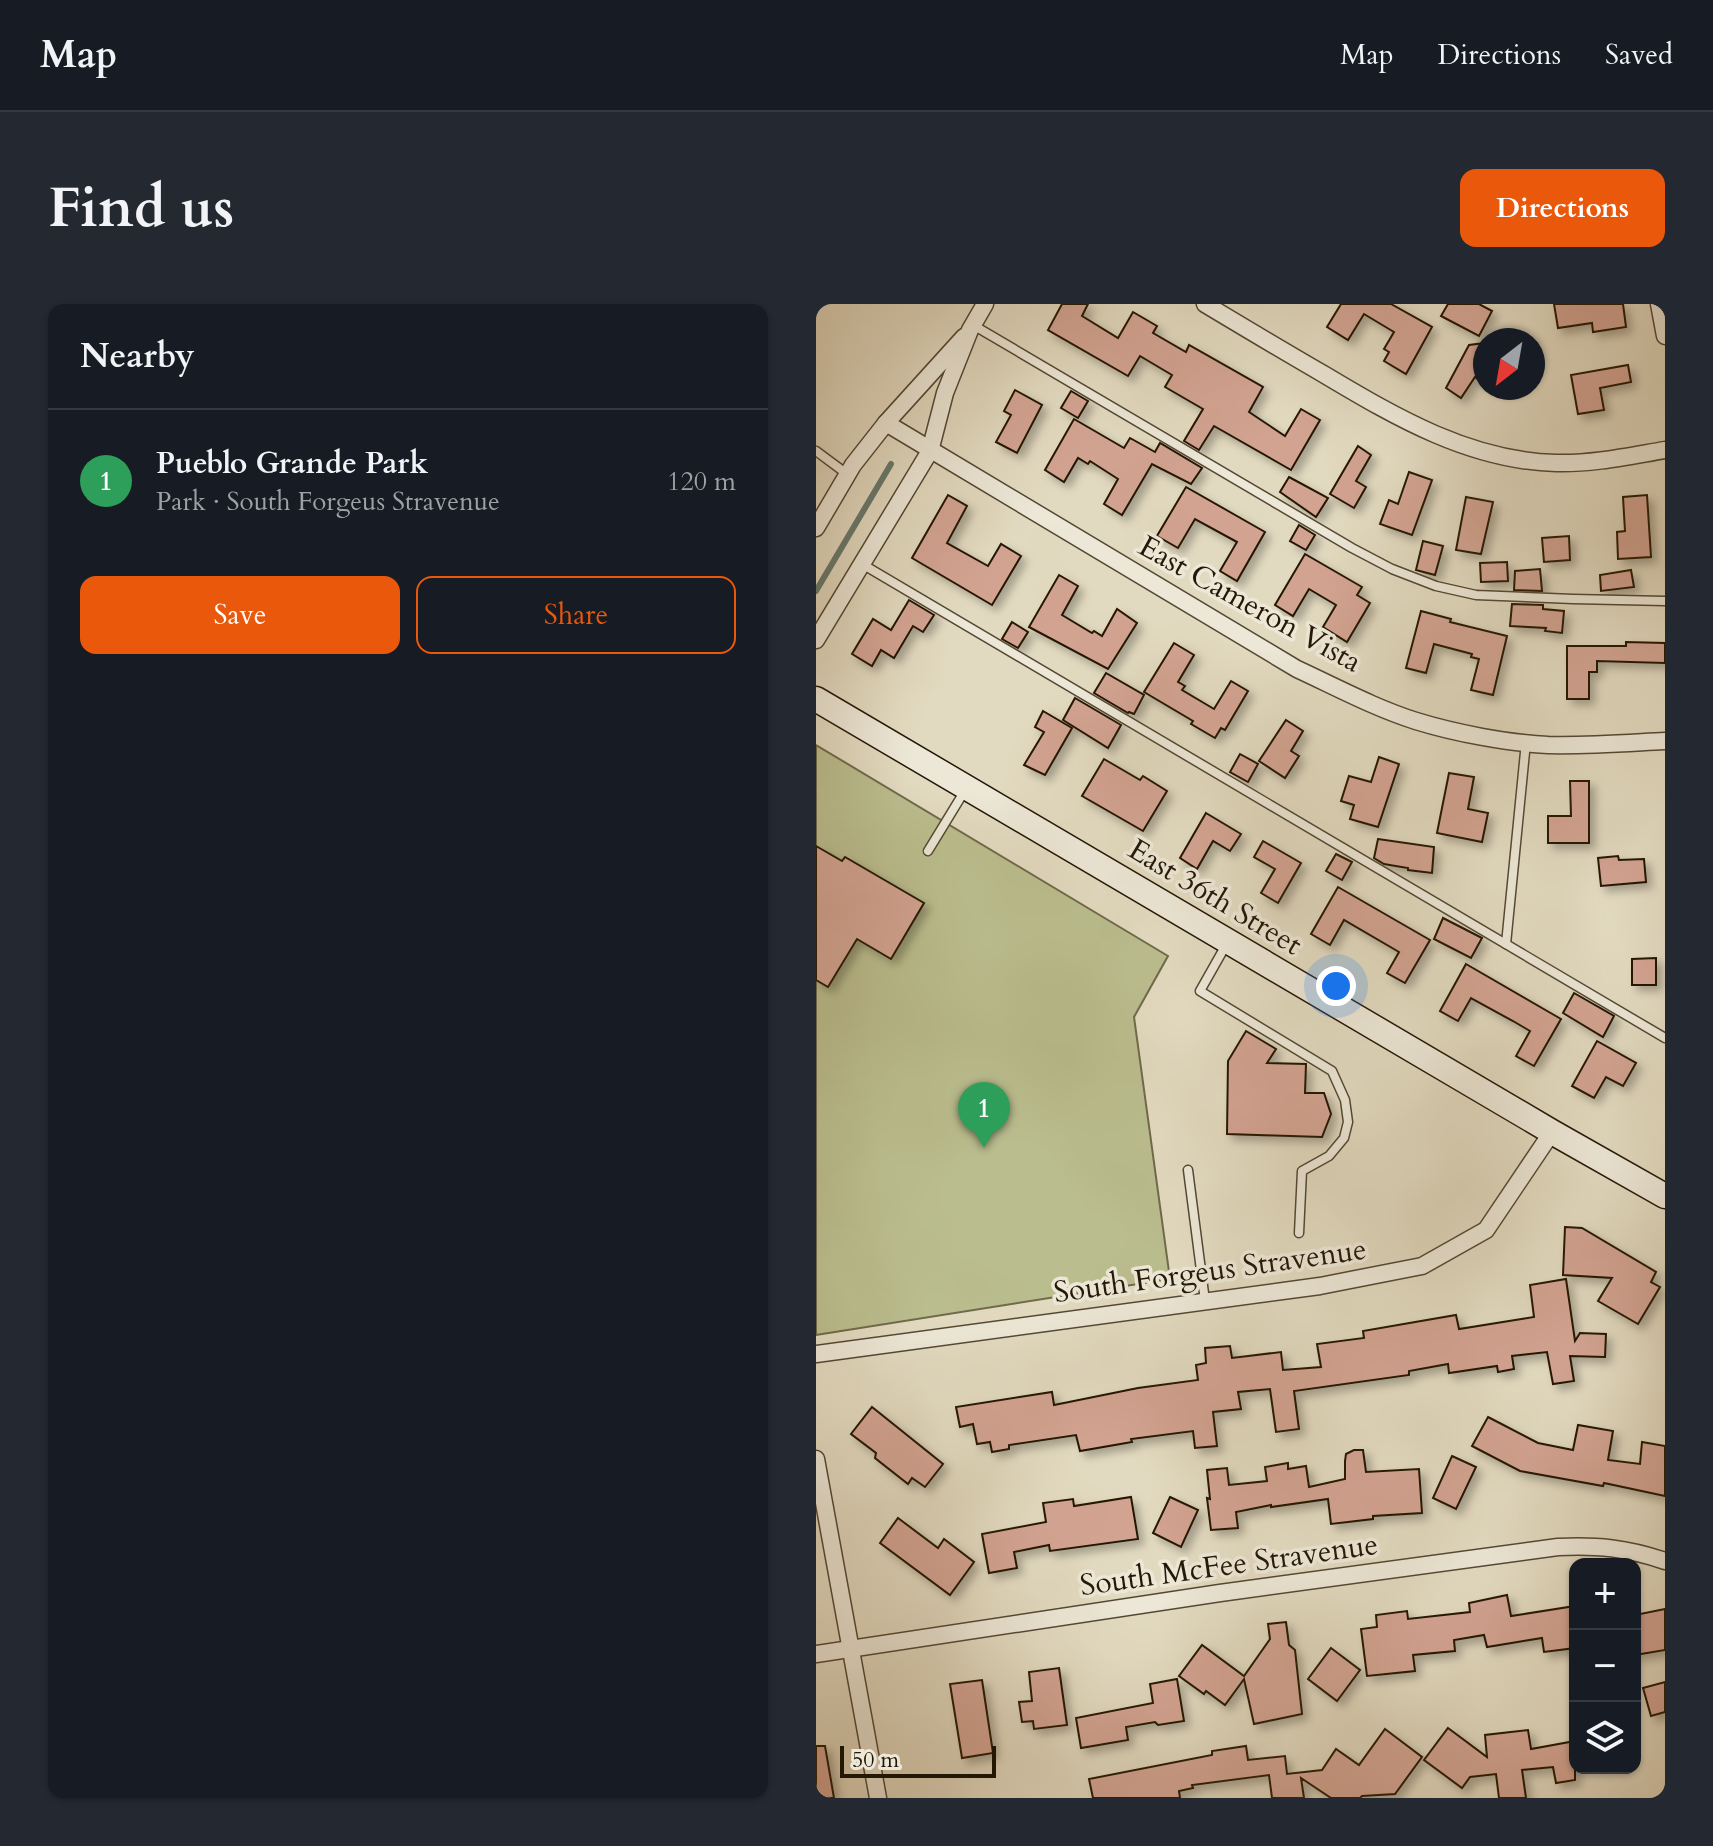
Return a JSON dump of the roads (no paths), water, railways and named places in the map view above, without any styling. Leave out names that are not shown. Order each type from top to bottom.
[{"type":"main road","name":"East 36th Street","points":[[816,699],[1665,1196]]},
{"type":"street","points":[[816,640],[930,451],[945,393],[985,304]]},
{"type":"street","points":[[1205,304],[1417,427],[1482,452],[1556,463],[1595,461],[1665,450]]},
{"type":"street","points":[[1659,304],[1665,336]]},
{"type":"street","points":[[816,528],[848,474],[886,423],[972,328]]},
{"type":"street","name":"East Cameron Vista","points":[[886,423],[1297,669],[1362,699],[1416,721],[1488,738],[1546,745],[1665,741]]},
{"type":"street","name":"South Forgeus Stravenue","points":[[816,1354],[1320,1286],[1422,1266],[1486,1230],[1552,1132]]},
{"type":"street","points":[[816,1459],[878,1798]]},
{"type":"street","name":"South McFee Stravenue","points":[[816,1654],[1220,1593],[1558,1547],[1593,1545],[1617,1548],[1665,1561]]},
{"type":"lane","points":[[972,328],[1392,569],[1436,586],[1476,595],[1665,601]]},
{"type":"lane","points":[[816,451],[848,474]]},
{"type":"lane","points":[[862,564],[1665,1038]]},
{"type":"lane","points":[[1506,944],[1526,742]]},
{"type":"lane","points":[[928,851],[967,788]]},
{"type":"lane","points":[[1227,941],[1200,991],[1332,1071],[1345,1100],[1348,1122],[1344,1138],[1329,1156],[1302,1171],[1299,1233]]},
{"type":"lane","points":[[1188,1170],[1205,1302]]},
{"type":"waterway","points":[[816,591],[891,464]]},
{"type":"place","name":"Pueblo Grande Park","points":[[984,1148]]}]
